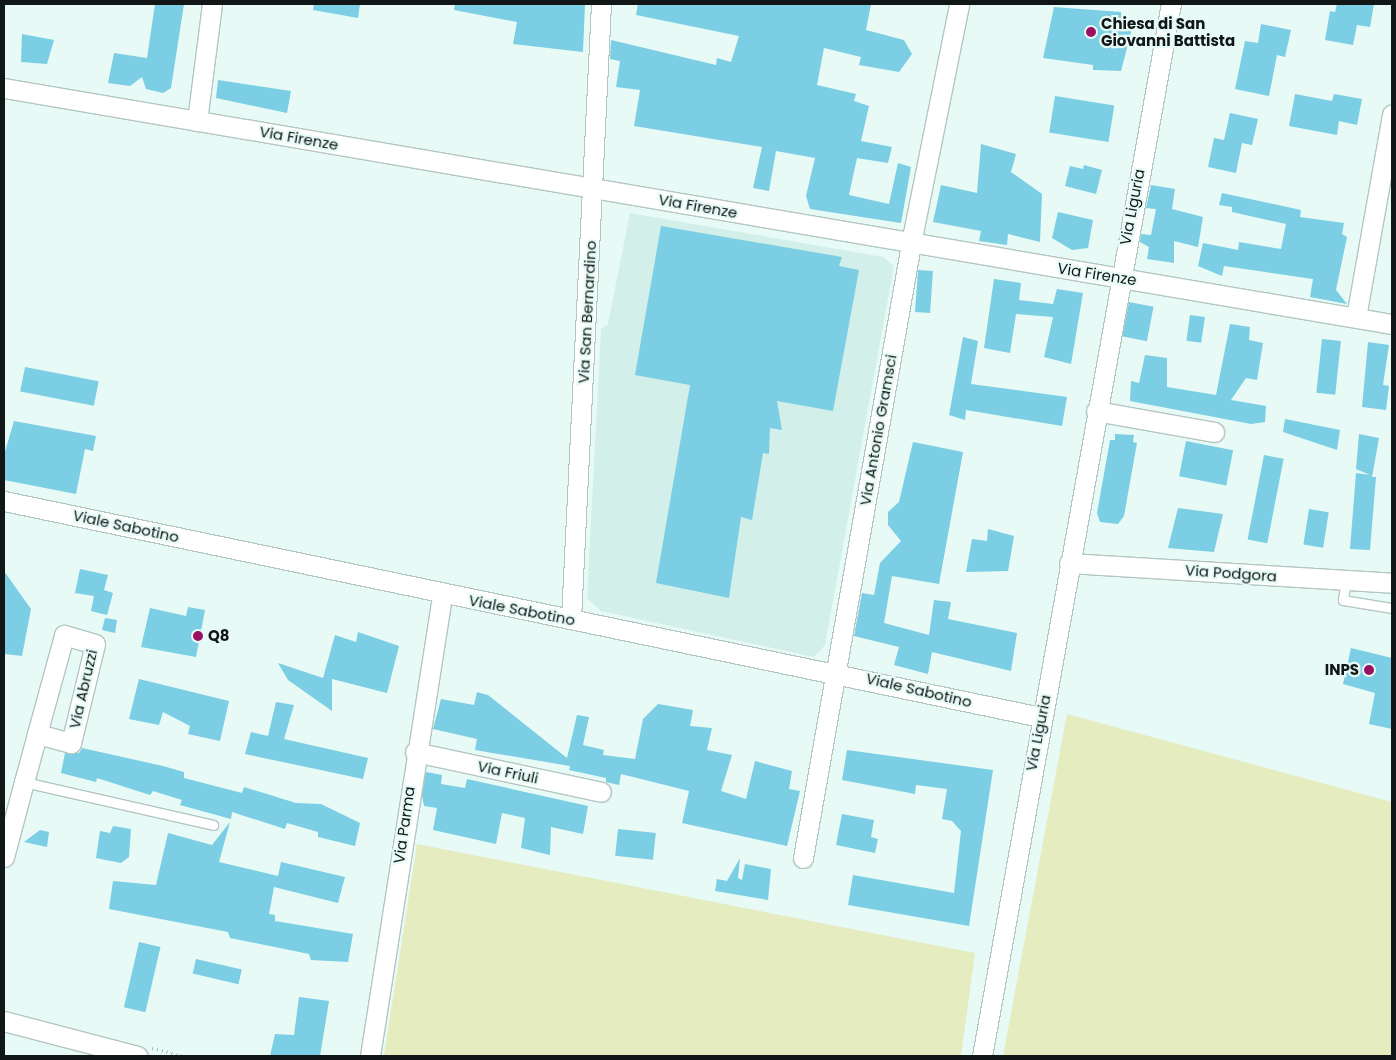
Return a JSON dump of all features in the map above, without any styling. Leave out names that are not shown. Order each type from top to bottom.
[{"type":"street","points":[[197,121],[212,4]]},
{"type":"street","name":"Via San Bernardino","points":[[571,619],[601,4]]},
{"type":"street","name":"Via Antonio Gramsci","points":[[803,858],[911,243],[959,4]]},
{"type":"street","name":"Via Liguria","points":[[982,1056],[1119,278],[1171,4]]},
{"type":"street","name":"Via Firenze","points":[[4,88],[1392,324]]},
{"type":"street","points":[[1356,317],[1392,114]]},
{"type":"street","points":[[1096,410],[1214,432]]},
{"type":"street","name":"Viale Sabotino","points":[[4,500],[442,594],[835,672],[1042,717]]},
{"type":"street","name":"Via Podgora","points":[[1069,563],[1392,583]]},
{"type":"street","name":"Via Parma","points":[[370,1056],[415,752],[442,594]]},
{"type":"street","name":"Via Abruzzi","points":[[4,857],[24,782],[37,734],[64,635],[95,644],[71,743],[37,734]]},
{"type":"street","name":"Via Friuli","points":[[415,752],[601,792]]},
{"type":"street","points":[[4,1021],[137,1056]]},
{"type":"lane","points":[[1346,580],[1343,600],[1392,608]]},
{"type":"lane","points":[[24,782],[213,825]]},
{"type":"shaded area","points":[[630,213],[883,257],[894,266],[825,645],[814,657],[601,611],[587,598],[601,329],[608,324]]},
{"type":"green space","points":[[1067,714],[1392,802],[1392,1056],[1003,1056]]},
{"type":"green space","points":[[417,844],[975,953],[961,1056],[384,1056]]},
{"type":"building","points":[[155,4],[184,4],[171,88],[163,93],[146,89],[142,77],[130,86],[108,83],[114,53],[147,58]]},
{"type":"building","points":[[314,4],[360,4],[358,18],[313,10]]},
{"type":"building","points":[[455,4],[585,4],[583,52],[513,44],[517,22],[454,10]]},
{"type":"building","points":[[638,4],[871,4],[866,30],[904,40],[912,54],[899,72],[859,65],[861,57],[824,48],[817,85],[856,94],[854,101],[869,106],[861,141],[892,147],[888,163],[857,158],[849,195],[889,204],[898,163],[911,167],[901,223],[810,209],[806,196],[815,158],[776,151],[769,191],[753,188],[762,147],[634,126],[640,90],[616,87],[620,61],[610,59],[611,40],[716,65],[717,58],[731,62],[739,36],[636,15]]},
{"type":"building","points":[[1337,4],[1374,4],[1370,27],[1357,25],[1353,45],[1325,40],[1330,11],[1335,12]]},
{"type":"building","name":"Chiesa di San Giovanni Battista","points":[[1054,7],[1121,12],[1121,23],[1133,25],[1121,71],[1093,70],[1093,65],[1043,58]]},
{"type":"building","points":[[1261,24],[1291,30],[1285,57],[1277,55],[1269,96],[1235,89],[1245,41],[1258,43]]},
{"type":"building","points":[[22,34],[54,40],[47,64],[21,62]]},
{"type":"building","points":[[218,80],[291,91],[287,113],[216,98]]},
{"type":"building","points":[[1295,94],[1332,101],[1334,94],[1362,99],[1357,125],[1339,121],[1337,135],[1289,126]]},
{"type":"building","points":[[1055,96],[1114,105],[1108,142],[1049,133]]},
{"type":"building","points":[[1230,113],[1258,119],[1252,145],[1242,143],[1236,173],[1208,167],[1214,138],[1224,140]]},
{"type":"building","points":[[981,144],[1016,154],[1011,172],[1042,194],[1040,242],[1008,234],[1007,245],[979,241],[981,231],[933,222],[941,185],[977,193]]},
{"type":"building","points":[[1084,165],[1102,170],[1096,194],[1065,186],[1070,166],[1083,169]]},
{"type":"building","points":[[1151,185],[1175,189],[1172,209],[1203,217],[1198,247],[1174,241],[1174,263],[1147,259],[1149,247],[1140,242],[1141,234],[1151,235],[1156,209],[1146,208]]},
{"type":"building","points":[[1222,193],[1301,210],[1300,217],[1344,223],[1342,234],[1347,237],[1336,290],[1347,304],[1310,297],[1313,279],[1224,266],[1222,276],[1198,266],[1203,243],[1238,250],[1239,242],[1281,249],[1286,224],[1232,212],[1232,207],[1219,205]]},
{"type":"building","points":[[1058,212],[1093,220],[1088,248],[1072,250],[1052,238]]},
{"type":"building","points":[[661,226],[842,257],[839,266],[859,270],[833,411],[777,401],[782,430],[770,428],[769,454],[763,453],[752,520],[741,517],[729,598],[656,583],[690,385],[635,375]]},
{"type":"building","points":[[918,270],[933,271],[930,313],[915,312]]},
{"type":"building","points":[[994,279],[1021,283],[1019,300],[1053,304],[1057,289],[1083,293],[1071,364],[1044,357],[1053,317],[1016,314],[1010,353],[984,348]]},
{"type":"building","points":[[1129,302],[1154,307],[1147,341],[1122,336]]},
{"type":"building","points":[[1190,315],[1205,317],[1201,343],[1186,341]]},
{"type":"building","points":[[1230,324],[1250,327],[1249,340],[1263,343],[1257,380],[1246,378],[1231,400],[1266,406],[1265,422],[1251,424],[1130,401],[1131,381],[1139,383],[1145,355],[1167,358],[1167,387],[1216,395]]},
{"type":"building","points":[[963,337],[978,341],[971,384],[1067,397],[1062,426],[966,410],[965,420],[949,415]]},
{"type":"building","points":[[1322,339],[1341,341],[1335,395],[1316,393]]},
{"type":"building","points":[[1368,342],[1389,345],[1383,385],[1389,386],[1386,410],[1362,407]]},
{"type":"building","points":[[25,367],[99,381],[94,406],[20,392]]},
{"type":"building","points":[[1285,419],[1340,430],[1337,450],[1283,432]]},
{"type":"building","points":[[14,421],[96,436],[93,451],[85,449],[76,494],[4,480],[4,455]]},
{"type":"building","points":[[1115,434],[1134,435],[1133,442],[1137,443],[1124,516],[1118,524],[1100,522],[1097,513],[1110,440],[1115,440]]},
{"type":"building","points":[[1359,434],[1379,438],[1372,477],[1376,477],[1370,550],[1350,549],[1356,473],[1370,475],[1356,469]]},
{"type":"building","points":[[1186,441],[1233,450],[1226,485],[1179,476]]},
{"type":"building","points":[[913,442],[963,452],[939,584],[892,576],[884,623],[929,635],[934,600],[951,602],[948,619],[1017,633],[1011,671],[932,652],[928,674],[894,665],[899,647],[854,636],[862,593],[874,595],[880,563],[901,541],[888,525],[888,512],[899,502]]},
{"type":"building","points":[[1264,455],[1284,459],[1267,543],[1248,539]]},
{"type":"building","points":[[1178,508],[1223,514],[1214,552],[1168,548]]},
{"type":"building","points":[[1309,509],[1329,512],[1323,548],[1303,545]]},
{"type":"building","points":[[988,529],[1014,536],[1008,571],[966,572],[972,539],[987,541]]},
{"type":"building","points":[[80,569],[108,575],[104,590],[113,593],[107,615],[91,611],[94,596],[75,593]]},
{"type":"building","points":[[4,571],[31,609],[22,656],[4,654]]},
{"type":"building","points":[[188,607],[205,610],[196,657],[141,647],[150,608],[186,616]]},
{"type":"building","points":[[105,618],[117,620],[115,633],[102,630]]},
{"type":"building","points":[[358,632],[399,646],[387,693],[332,679],[332,711],[288,680],[278,663],[323,678],[335,635],[356,642]]},
{"type":"building","name":"INPS","points":[[1351,648],[1392,658],[1392,729],[1369,724],[1375,693],[1343,684]]},
{"type":"building","points":[[139,679],[229,701],[220,741],[188,734],[190,726],[163,712],[159,725],[129,719]]},
{"type":"building","points":[[477,692],[488,695],[567,758],[577,715],[589,717],[583,745],[604,750],[603,755],[635,759],[643,719],[658,704],[693,710],[690,726],[712,728],[707,750],[732,755],[721,791],[746,799],[755,761],[792,771],[789,789],[800,791],[787,846],[682,823],[689,791],[621,774],[619,785],[606,782],[606,778],[569,770],[570,766],[475,750],[477,739],[433,729],[441,699],[474,705]]},
{"type":"building","points":[[276,702],[294,705],[284,739],[368,758],[363,779],[245,754],[251,732],[268,736]]},
{"type":"building","points":[[82,748],[163,766],[184,772],[184,778],[242,793],[244,787],[296,803],[321,804],[360,823],[355,846],[318,837],[318,832],[287,823],[285,829],[232,812],[231,819],[180,805],[182,800],[153,791],[150,795],[97,778],[96,782],[61,773],[65,753],[79,753]]},
{"type":"building","points":[[847,750],[993,770],[969,926],[848,905],[853,875],[954,893],[961,831],[952,821],[942,819],[947,789],[916,785],[915,794],[842,780]]},
{"type":"building","points":[[426,772],[442,775],[441,784],[465,788],[467,779],[588,806],[583,834],[551,827],[550,855],[521,848],[525,818],[502,813],[496,844],[433,830],[437,808],[424,806],[422,795]]},
{"type":"building","points":[[842,814],[874,820],[871,837],[878,839],[875,853],[836,845]]},
{"type":"building","points":[[230,822],[219,862],[278,876],[281,862],[345,877],[338,903],[274,887],[269,914],[275,915],[275,921],[353,934],[348,962],[311,960],[309,954],[230,938],[228,932],[109,909],[113,881],[156,885],[168,833],[212,845]]},
{"type":"building","points":[[113,826],[131,829],[129,857],[121,863],[96,858],[100,831],[110,833]]},
{"type":"building","points":[[618,829],[656,833],[653,860],[615,856]]},
{"type":"building","points":[[40,830],[49,832],[47,847],[24,842]]},
{"type":"building","points":[[740,858],[738,878],[742,880],[745,864],[771,869],[768,900],[715,891],[717,879],[727,881]]},
{"type":"building","points":[[139,942],[160,947],[145,1012],[124,1007]]},
{"type":"building","points":[[196,959],[242,970],[238,984],[193,974]]},
{"type":"building","points":[[299,997],[329,1001],[320,1056],[270,1056],[275,1034],[294,1035]]},
{"type":"place","name":"Chiesa di San Giovanni Battista","points":[[1091,32]]},
{"type":"place","name":"Q8","points":[[198,636]]},
{"type":"place","name":"INPS","points":[[1369,670]]}]
